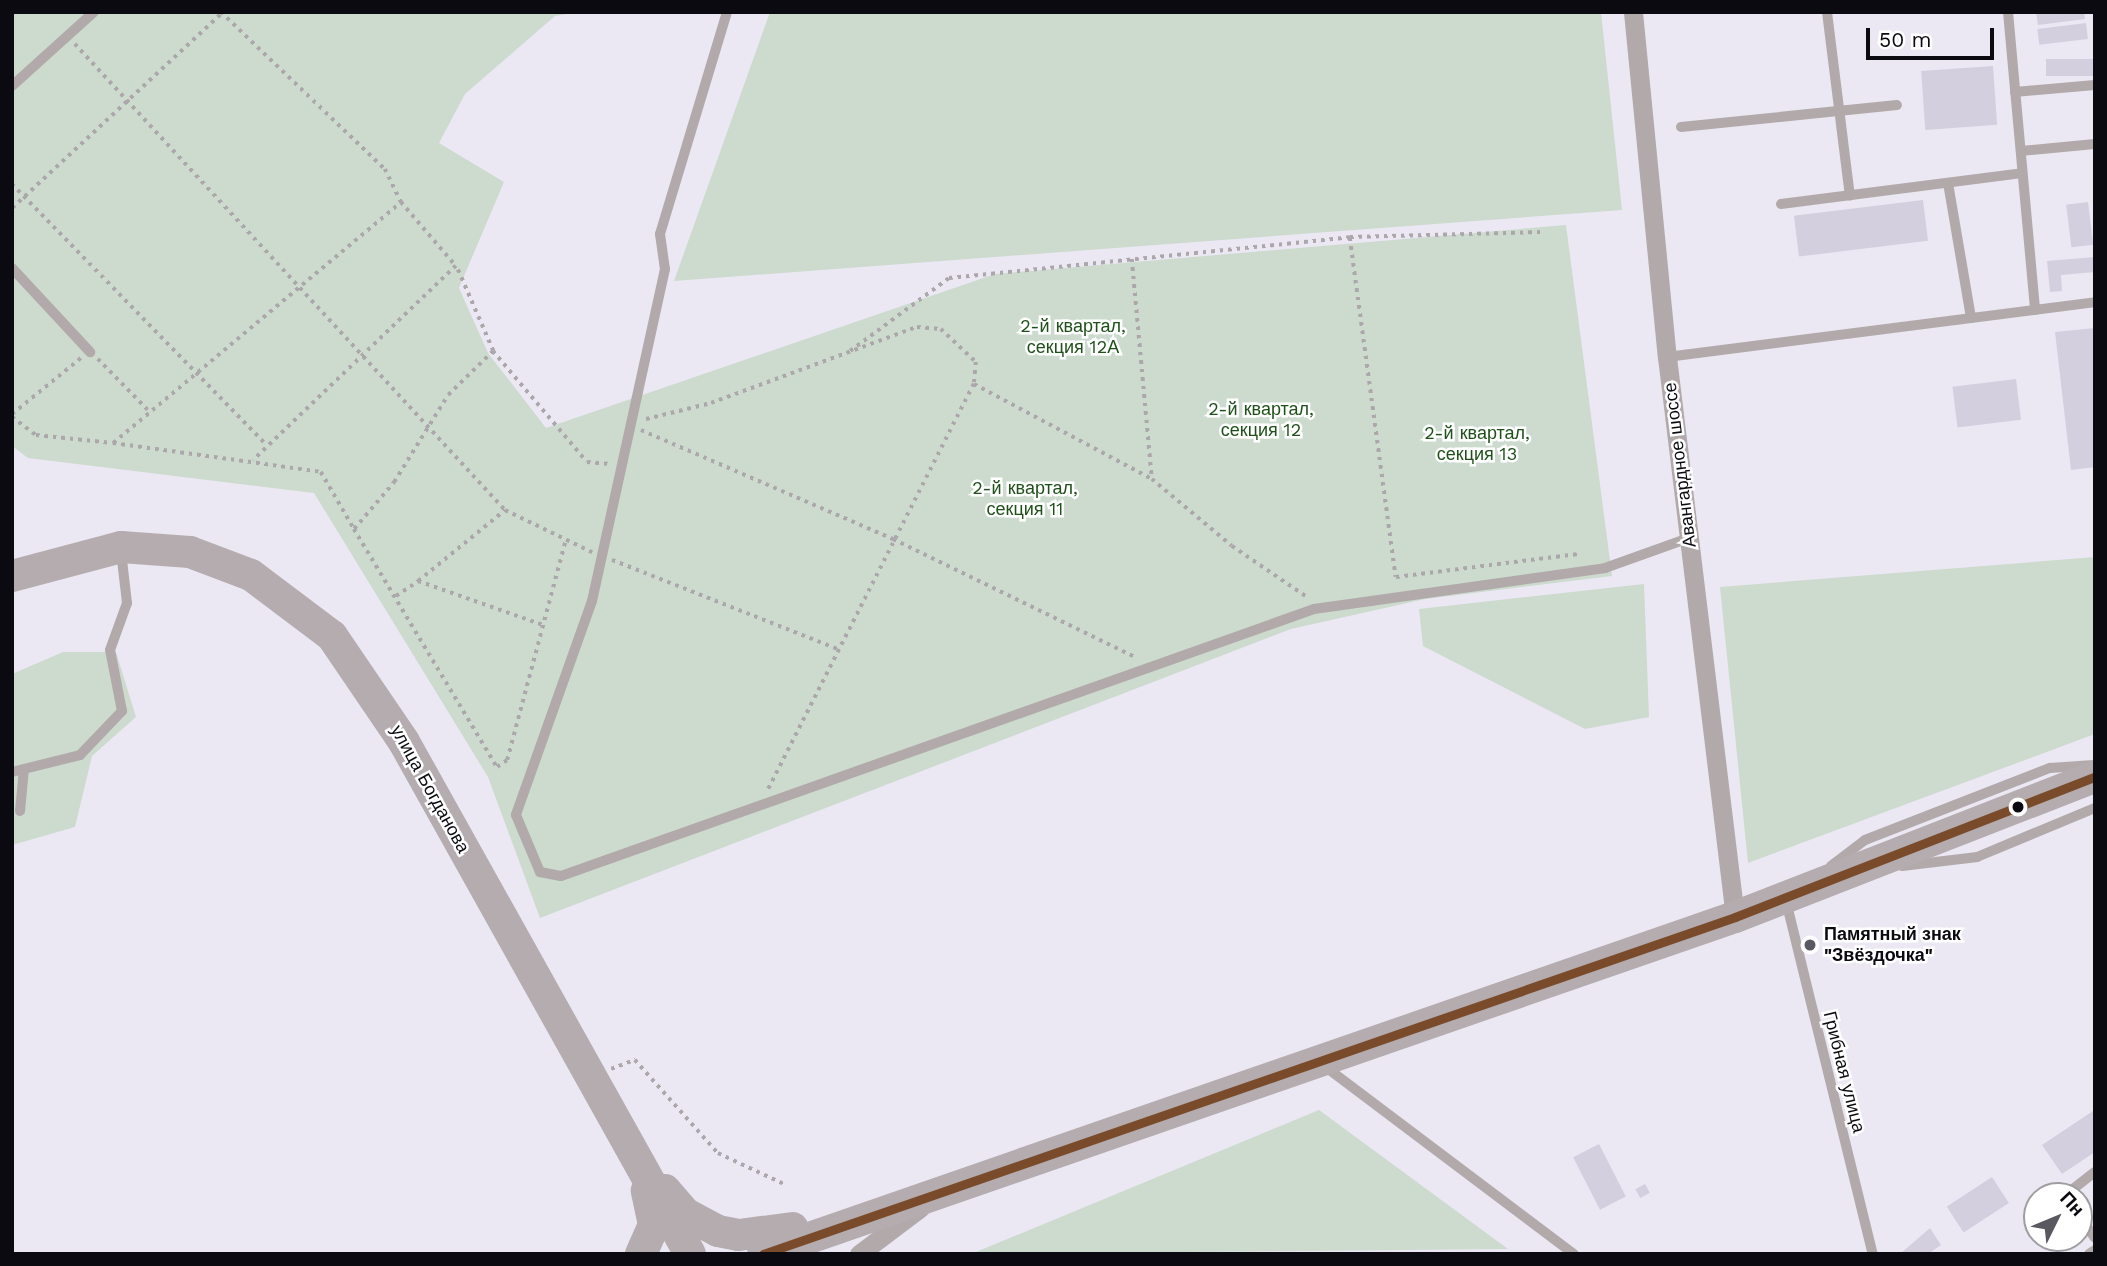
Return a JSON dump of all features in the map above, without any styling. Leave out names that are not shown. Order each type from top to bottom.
[{"type":"main road","name":"улица Богданова","points":[[12,576],[121,547],[190,552],[251,575],[305,612],[352,660],[690,1254]]},
{"type":"main road","points":[[763,1254],[944,1189],[1320,1062],[1735,917],[2095,777]]},
{"type":"main road","points":[[627,1142],[686,1214],[718,1231],[764,1234],[887,1209]]},
{"type":"main road","points":[[627,1142],[654,1225],[640,1254]]},
{"type":"street","name":"Авангардное шоссе","points":[[1633,12],[1667,357],[1735,917]]},
{"type":"street","points":[[859,1254],[944,1189]]},
{"type":"lane","points":[[12,86],[94,12]]},
{"type":"lane","points":[[727,12],[660,233],[665,269],[632,424],[618,462],[598,555],[592,601],[516,815],[540,872],[561,876],[1321,607],[1605,568],[1689,538]]},
{"type":"lane","points":[[1827,12],[1850,195]]},
{"type":"lane","points":[[2008,12],[2035,310]]},
{"type":"lane","points":[[2015,92],[2095,85]]},
{"type":"lane","points":[[1681,127],[1897,105]]},
{"type":"lane","points":[[2021,151],[2095,144]]},
{"type":"lane","points":[[1781,204],[2022,173]]},
{"type":"lane","points":[[1948,183],[1971,318]]},
{"type":"lane","points":[[12,268],[90,352]]},
{"type":"lane","points":[[1667,357],[2095,302]]},
{"type":"lane","points":[[12,772],[80,755],[122,711],[110,650],[127,603],[121,547]]},
{"type":"lane","points":[[1791,895],[1865,839],[2050,768],[2095,764]]},
{"type":"lane","points":[[20,811],[24,769]]},
{"type":"lane","points":[[1853,872],[1977,857],[2095,808]]},
{"type":"lane","name":"Грибная улица","points":[[1791,895],[1873,1254]]},
{"type":"lane","points":[[1320,1062],[1574,1254]]},
{"type":"lane","points":[[2089,1254],[2095,1250]]},
{"type":"path","points":[[12,208],[222,13],[385,169],[401,202],[456,266],[494,351],[587,462],[618,462]]},
{"type":"path","points":[[67,36],[131,98],[359,356],[430,426],[505,510],[598,555],[838,649]]},
{"type":"path","points":[[12,184],[192,374],[268,446]]},
{"type":"path","points":[[113,443],[148,410],[300,289],[401,202]]},
{"type":"path","points":[[849,352],[949,278],[1350,237],[1541,232]]},
{"type":"path","points":[[1350,237],[1396,578],[1578,554]]},
{"type":"path","points":[[1132,259],[1153,478]]},
{"type":"path","points":[[253,461],[359,356],[456,266]]},
{"type":"path","points":[[632,424],[711,403],[849,352],[929,326],[976,362],[974,384],[893,539],[760,806]]},
{"type":"path","points":[[354,529],[430,426],[448,395],[494,351]]},
{"type":"path","points":[[148,410],[90,352],[12,415],[36,435],[253,461],[321,472],[497,767],[507,760],[565,541]]},
{"type":"path","points":[[974,384],[1153,478],[1232,546],[1321,607]]},
{"type":"path","points":[[632,424],[893,539],[1154,666]]},
{"type":"path","points":[[396,596],[505,510]]},
{"type":"path","points":[[418,581],[543,625]]},
{"type":"path","points":[[620,1066],[635,1060],[718,1153],[784,1184]]},
{"type":"green space","points":[[12,12],[579,12],[555,16],[465,94],[439,143],[504,182],[459,288],[488,353],[546,428],[995,274],[1566,225],[1612,576],[1425,599],[1291,629],[540,918],[488,777],[314,493],[28,458],[12,446]]},
{"type":"green space","points":[[770,12],[1601,12],[1622,210],[674,281]]},
{"type":"green space","points":[[2095,557],[2095,734],[1748,863],[1720,587]]},
{"type":"green space","points":[[1644,584],[1649,717],[1585,729],[1423,646],[1419,609]]},
{"type":"green space","points":[[63,652],[116,652],[136,717],[92,756],[75,827],[12,845],[12,674]]},
{"type":"green space","points":[[1319,1110],[1508,1249],[971,1254]]},
{"type":"building","points":[[2036,12],[2084,12],[2085,19],[2038,25]]},
{"type":"building","points":[[2086,23],[2088,39],[2039,45],[2037,29]]},
{"type":"building","points":[[2046,59],[2095,59],[2095,76],[2046,76]]},
{"type":"building","points":[[1993,66],[1997,125],[1925,130],[1921,71]]},
{"type":"building","points":[[1923,200],[1928,241],[1799,257],[1794,216]]},
{"type":"building","points":[[2088,202],[2093,245],[2071,247],[2066,205]]},
{"type":"building","points":[[2095,257],[2095,272],[2061,275],[2062,291],[2050,292],[2047,261]]},
{"type":"building","points":[[2095,328],[2095,467],[2071,470],[2055,332]]},
{"type":"building","points":[[2016,379],[2021,420],[1957,427],[1952,387]]},
{"type":"building","points":[[2093,1111],[2095,1152],[2062,1174],[2042,1145]]},
{"type":"building","points":[[1599,1144],[1626,1197],[1600,1210],[1573,1157]]},
{"type":"building","points":[[1992,1177],[2009,1203],[1964,1232],[1947,1206]]},
{"type":"building","points":[[1645,1184],[1650,1193],[1640,1198],[1635,1189]]},
{"type":"building","points":[[1930,1228],[1941,1245],[1928,1254],[1900,1254]]},
{"type":"transit line","points":[[763,1254],[1735,917],[2095,777]]},
{"type":"place","name":"Памятный знак \"Звёздочка\"","points":[[1810,945]]},
{"type":"park label","name":"2-й квартал, секция 12А","points":[[1073,337]]},
{"type":"park label","name":"2-й квартал, секция 12","points":[[1261,420]]},
{"type":"park label","name":"2-й квартал, секция 13","points":[[1477,444]]},
{"type":"park label","name":"2-й квартал, секция 11","points":[[1025,499]]}]
